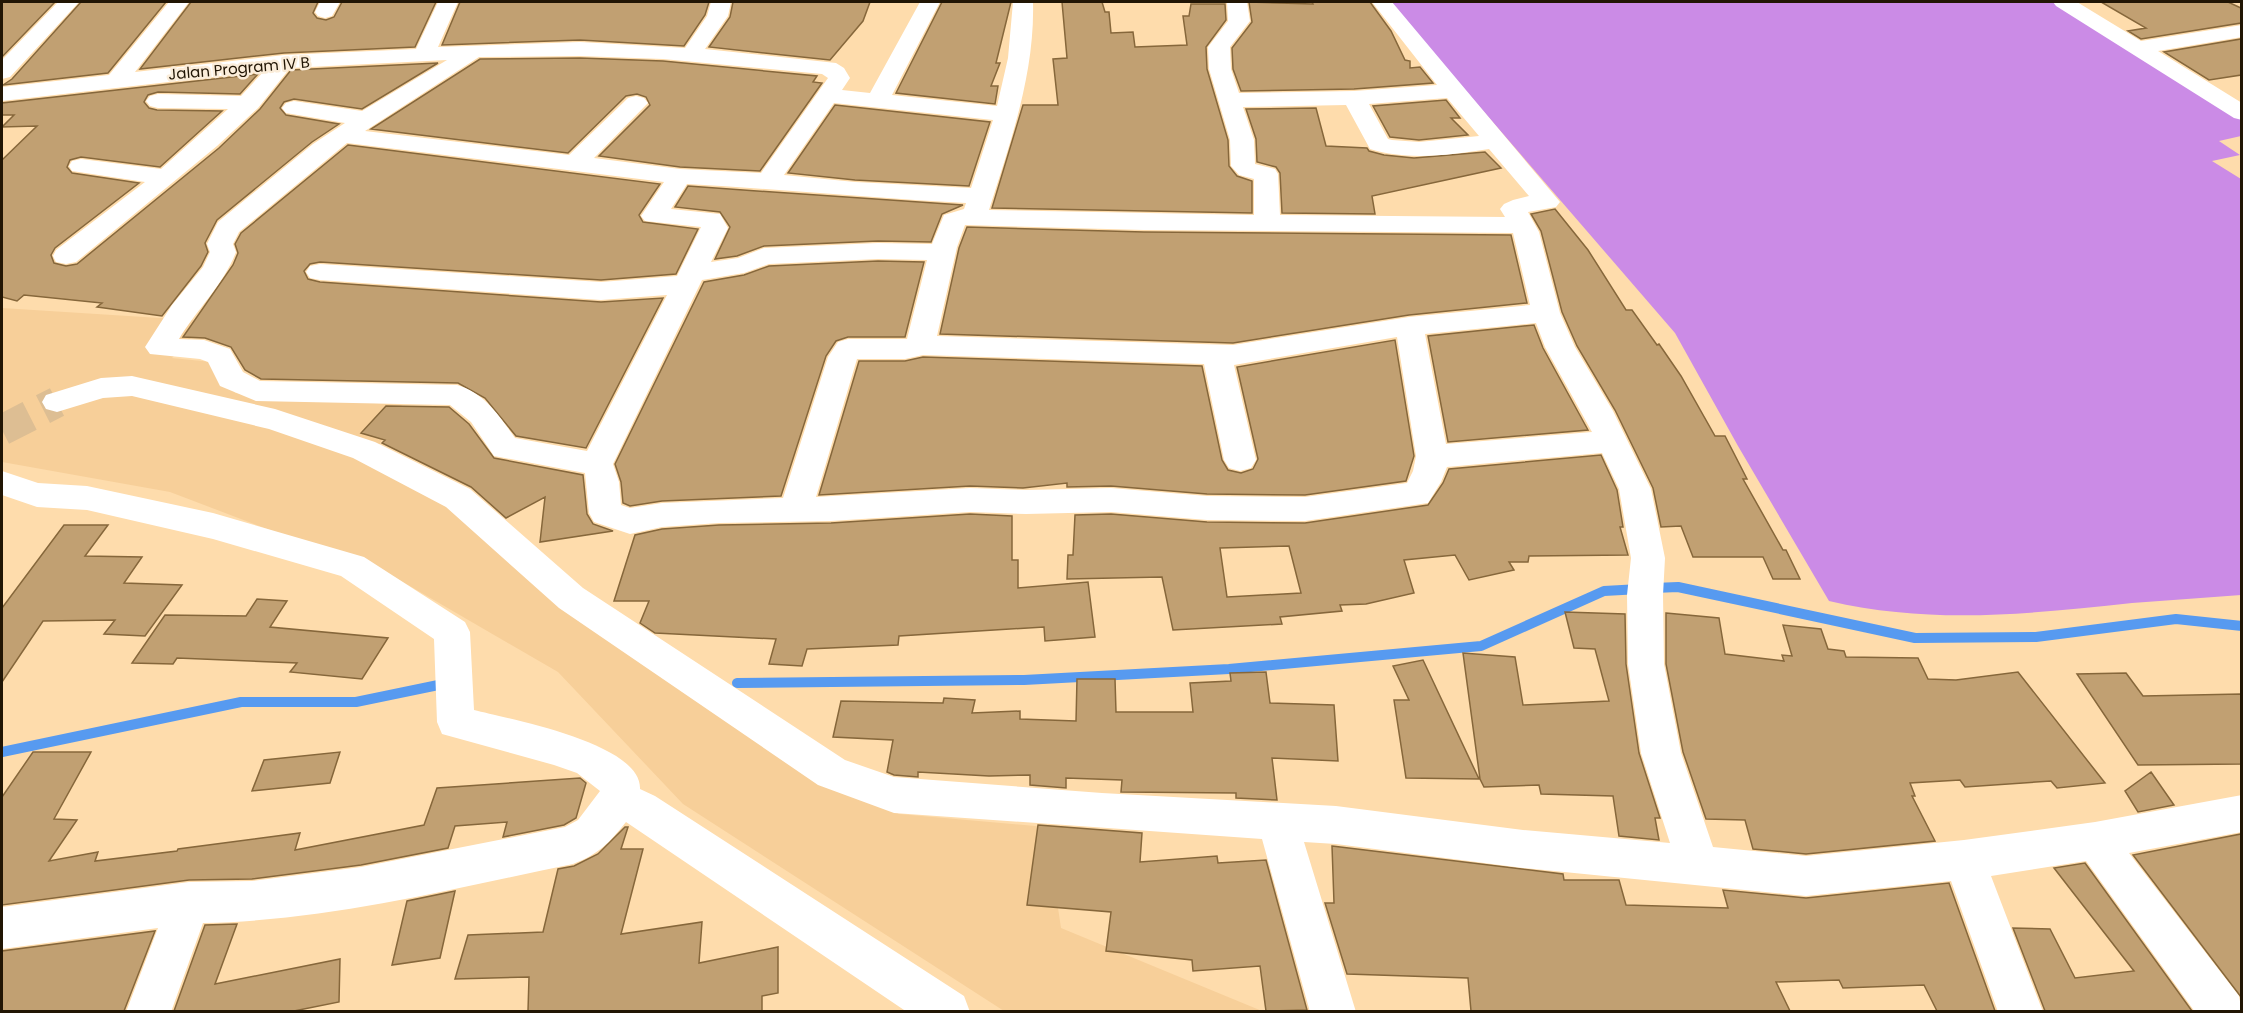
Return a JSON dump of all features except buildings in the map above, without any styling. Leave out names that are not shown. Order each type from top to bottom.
[{"type":"street","points":[[2,72],[69,2]]},
{"type":"street","points":[[117,80],[179,2]]},
{"type":"street","points":[[424,55],[448,2]]},
{"type":"street","points":[[691,54],[717,16],[721,2]]},
{"type":"street","points":[[877,101],[930,2]]},
{"type":"street","points":[[923,345],[921,341],[953,221],[978,207],[1006,114],[1019,58],[1023,2]]},
{"type":"street","points":[[1237,2],[1239,21],[1219,47],[1220,69],[1242,140],[1243,166],[1248,170],[1266,174],[1267,223]]},
{"type":"street","points":[[1383,2],[1453,91],[1547,202],[1522,205],[1514,209],[1526,232],[1546,313],[1560,347],[1598,411],[1635,489],[1648,558],[1645,595],[1646,664],[1661,753],[1698,866]]},
{"type":"street","points":[[2063,2],[2241,113]]},
{"type":"street","points":[[2138,48],[2241,31]]},
{"type":"street","name":"Jalan Program IV B","points":[[2,94],[284,62],[476,51],[580,49],[691,54],[828,68],[837,73],[838,78],[827,95]]},
{"type":"street","points":[[476,51],[341,135],[262,197],[227,228],[220,244],[223,252],[216,269],[182,311],[160,348],[204,350],[220,356],[231,379],[256,391],[457,395],[482,414],[505,448],[597,464]]},
{"type":"street","points":[[66,256],[165,177],[250,103],[284,62]]},
{"type":"street","points":[[1231,100],[1354,98],[1453,91]]},
{"type":"street","points":[[768,181],[827,95],[1006,114]]},
{"type":"street","points":[[1354,98],[1378,144],[1385,147],[1405,149],[1496,141]]},
{"type":"street","points":[[158,101],[250,103]]},
{"type":"street","points":[[575,164],[636,103]]},
{"type":"street","points":[[294,108],[366,119]]},
{"type":"street","points":[[341,135],[680,176],[768,181],[855,190],[978,207],[1267,223],[1521,225]]},
{"type":"street","points":[[81,166],[165,177]]},
{"type":"street","points":[[597,464],[715,228],[714,224],[706,219],[654,216],[680,176]]},
{"type":"street","points":[[320,272],[601,291],[657,288],[744,265],[764,256],[878,251],[943,252]]},
{"type":"street","points":[[796,509],[846,351],[852,348],[905,349],[923,345],[1217,355],[1244,353],[1409,326],[1546,313]]},
{"type":"street","points":[[597,464],[603,475],[606,513],[630,521],[662,515],[970,500],[1026,502],[1111,500],[1207,508],[1305,509],[1416,494],[1432,462],[1432,456],[1409,326]]},
{"type":"street","points":[[1217,355],[1240,460]]},
{"type":"street","points":[[57,402],[101,388],[132,386],[276,420],[364,450],[458,498],[571,598],[822,767],[885,793],[1102,811],[1336,825],[1524,849],[1806,876],[1964,860],[2095,842],[2241,813]]},
{"type":"street","points":[[1432,456],[1612,441]]},
{"type":"street","points":[[2,483],[38,495],[87,498],[213,526],[352,566],[452,632],[456,722],[555,748],[591,761],[620,783],[619,799],[592,833],[573,845],[361,887],[252,902],[189,903],[2,928]]},
{"type":"street","points":[[619,799],[641,809],[948,1011]]},
{"type":"street","points":[[1278,822],[1333,1011]]},
{"type":"street","points":[[2095,842],[2223,1011]]},
{"type":"street","points":[[1964,860],[2021,1011]]},
{"type":"street","points":[[148,1011],[189,903]]},
{"type":"shaded area","points":[[1389,2],[2054,2],[2241,118],[2241,136],[2219,141],[2240,155],[2212,161],[2241,179],[2241,595],[2018,614],[1980,615],[1905,613],[1829,601],[1675,333]]},
{"type":"shaded area","points":[[2,308],[207,321],[172,358],[222,363],[235,393],[402,405],[371,459],[467,499],[619,635],[899,814],[1046,827],[1061,928],[1262,1011],[1004,1011],[683,804],[558,672],[396,578],[170,492],[2,462]]},
{"type":"waterway","points":[[1654,588],[1678,587],[1915,638],[2036,637],[2176,619],[2242,626]]},
{"type":"waterway","points":[[737,683],[1024,680],[1229,669],[1481,646],[1604,591],[1640,589]]},
{"type":"waterway","points":[[2,752],[241,702],[356,702],[448,683]]},
{"type":"tunnel","points":[[2,430],[57,402]]}]
